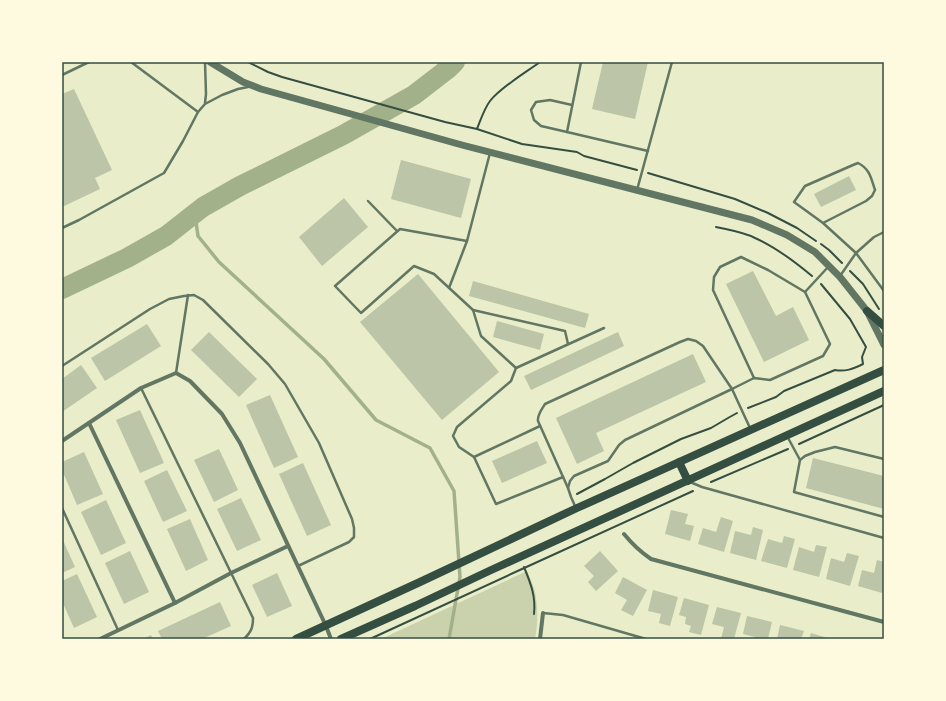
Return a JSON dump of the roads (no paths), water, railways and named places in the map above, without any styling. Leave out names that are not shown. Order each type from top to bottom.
[{"type":"main road","points":[[866,311],[884,326]]},
{"type":"main road","points":[[296,639],[577,508],[884,370]]},
{"type":"main road","points":[[341,639],[884,391]]},
{"type":"main road","points":[[679,462],[688,481]]},
{"type":"street","points":[[210,62],[243,82],[261,89],[462,145],[752,220],[787,235],[815,252],[840,277],[866,311],[884,345]]},
{"type":"street","points":[[62,441],[141,388],[176,373],[190,381],[222,414],[240,443],[326,626],[330,639]]},
{"type":"street","points":[[89,423],[175,603]]},
{"type":"street","points":[[624,534],[639,552],[651,559],[884,622]]},
{"type":"street","points":[[100,639],[288,546]]},
{"type":"street","points":[[540,639],[543,614]]},
{"type":"lane","points":[[62,75],[89,62]]},
{"type":"lane","points":[[131,62],[198,112]]},
{"type":"lane","points":[[205,62],[205,104]]},
{"type":"lane","points":[[567,132],[581,62]]},
{"type":"lane","points":[[637,191],[672,62]]},
{"type":"lane","points":[[62,228],[164,173],[198,112],[205,104],[222,95],[252,86]]},
{"type":"lane","points":[[572,105],[550,100],[536,102],[531,110],[534,120],[541,126],[648,151]]},
{"type":"lane","points":[[449,288],[467,241],[490,152]]},
{"type":"lane","points":[[823,223],[866,201],[872,196],[875,190],[869,172],[864,166],[858,163],[805,186],[794,202],[823,223],[856,253],[884,291]]},
{"type":"lane","points":[[368,201],[397,232]]},
{"type":"lane","points":[[467,241],[400,229],[335,286],[361,313],[414,266],[434,274],[473,310],[565,331],[568,344]]},
{"type":"lane","points":[[840,277],[856,253],[874,237],[884,232]]},
{"type":"lane","points":[[568,488],[570,481],[574,476],[608,460],[619,445],[625,440],[754,378],[770,380],[823,356],[830,344],[805,292],[768,270],[741,257],[720,267],[714,277],[713,290],[754,378]]},
{"type":"lane","points":[[805,292],[829,266]]},
{"type":"lane","points":[[176,373],[188,295]]},
{"type":"lane","points":[[62,366],[150,309],[169,300],[188,295],[194,295],[203,300],[268,364],[285,384],[318,443],[352,519],[354,537],[349,542],[298,566]]},
{"type":"lane","points":[[473,310],[481,336],[516,368]]},
{"type":"lane","points":[[563,477],[496,504],[474,457],[459,447],[453,436],[457,427],[511,381],[516,368],[604,328]]},
{"type":"lane","points":[[577,508],[537,419],[545,404],[680,342],[688,339],[696,341],[704,346],[732,389],[751,430]]},
{"type":"lane","points":[[141,388],[253,618],[250,634],[244,639]]},
{"type":"lane","points":[[474,457],[540,426]]},
{"type":"lane","points":[[787,436],[800,460],[794,492],[884,517]]},
{"type":"lane","points":[[800,460],[815,452],[835,447],[884,459]]},
{"type":"lane","points":[[688,481],[702,487],[884,538]]},
{"type":"lane","points":[[62,508],[118,630]]},
{"type":"lane","points":[[543,614],[563,615],[646,639]]},
{"type":"waterway","points":[[62,289],[127,258],[166,236],[203,207],[240,186],[343,135],[414,95],[455,62]]},
{"type":"waterway","points":[[203,207],[196,222],[198,236],[219,262],[324,359],[376,420],[430,448],[454,491],[460,577],[449,639]]}]
